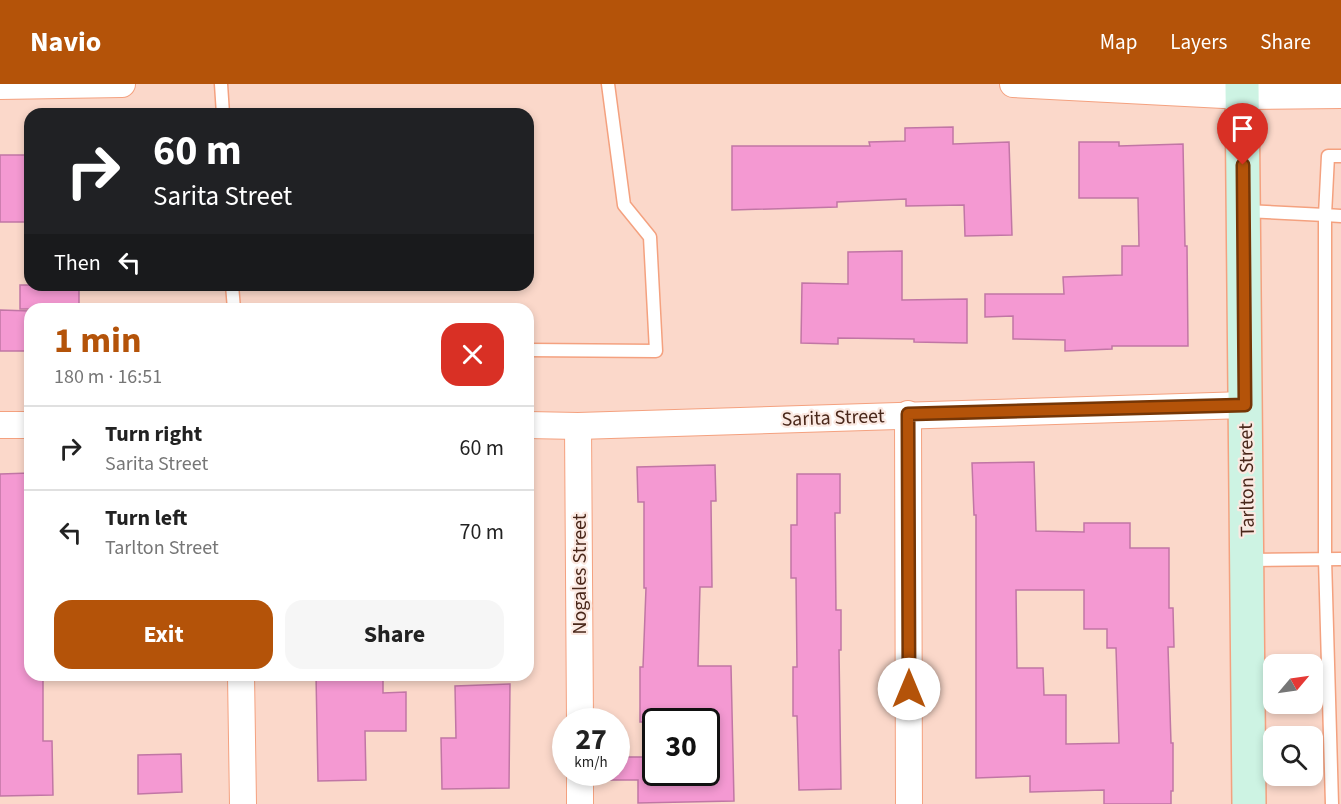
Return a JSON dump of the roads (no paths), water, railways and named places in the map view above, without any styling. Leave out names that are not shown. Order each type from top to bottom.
[{"type":"street","points":[[0,86],[122,84]]},
{"type":"street","points":[[1013,84],[1341,95]]},
{"type":"street","name":"Tarlton Street","points":[[1243,90],[1249,804]]},
{"type":"street","name":"Sarita Street","points":[[534,425],[578,426],[1245,405]]},
{"type":"street","points":[[908,414],[909,804]]},
{"type":"street","points":[[0,425],[24,425]]},
{"type":"street","name":"Nogales Street","points":[[578,426],[580,708]]},
{"type":"street","points":[[241,681],[243,804]]},
{"type":"street","points":[[580,786],[580,804]]},
{"type":"lane","points":[[221,84],[223,108]]},
{"type":"lane","points":[[534,350],[657,351],[650,237],[624,205],[608,84]]},
{"type":"lane","points":[[1332,804],[1325,560],[1325,215],[1328,156],[1341,156]]},
{"type":"lane","points":[[1244,211],[1341,216]]},
{"type":"lane","points":[[1247,560],[1341,559]]}]
